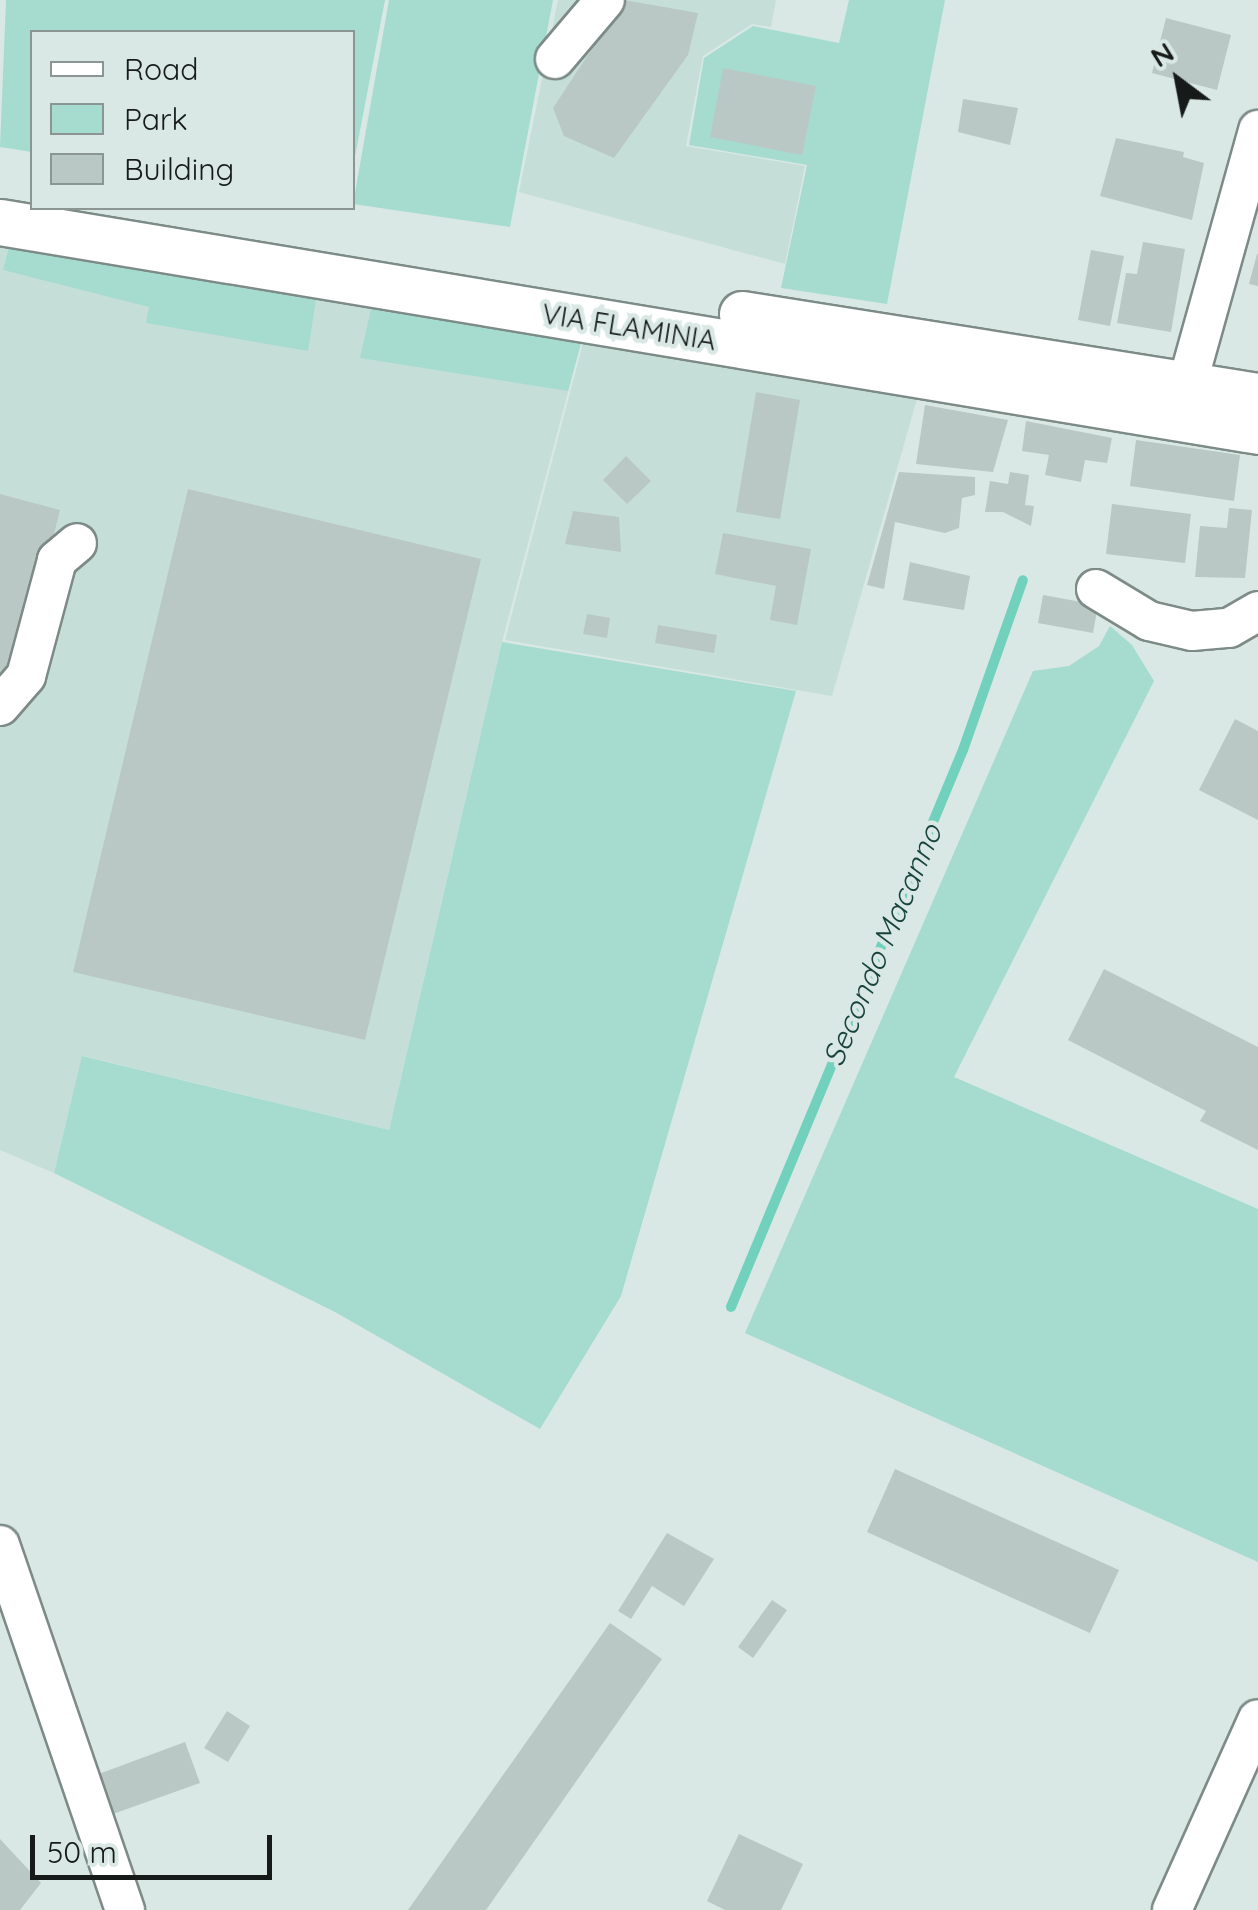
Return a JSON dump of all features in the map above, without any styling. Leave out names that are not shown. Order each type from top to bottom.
[{"type":"main road","points":[[0,194],[30,200]]},
{"type":"main road","name":"VIA FLAMINIA","points":[[94,210],[1258,396]]},
{"type":"main road","name":"VIA FLAMINIA","points":[[0,222],[1258,432]]},
{"type":"street","points":[[556,59],[604,0]]},
{"type":"street","points":[[1187,385],[1258,130]]},
{"type":"street","points":[[0,706],[26,676],[57,560],[77,543]]},
{"type":"street","points":[[1096,589],[1149,621],[1192,631],[1229,628],[1258,611]]},
{"type":"street","points":[[0,1545],[125,1910]]},
{"type":"street","points":[[1172,1910],[1258,1720]]},
{"type":"shaded area","points":[[558,0],[776,0],[771,27],[752,24],[703,56],[686,146],[805,166],[785,264],[519,192]]},
{"type":"shaded area","points":[[0,245],[581,343],[502,642],[389,1130],[83,1056],[54,1173],[0,1150]]},
{"type":"shaded area","points":[[583,343],[919,392],[832,696],[505,640]]},
{"type":"green space","points":[[6,0],[385,0],[355,157],[355,30],[30,30],[30,152],[0,147]]},
{"type":"green space","points":[[389,0],[553,0],[510,227],[355,204]]},
{"type":"green space","points":[[849,0],[945,0],[887,304],[781,288],[807,165],[689,145],[704,58],[753,26],[839,43]]},
{"type":"green space","points":[[9,247],[316,299],[308,351],[146,323],[149,307],[3,270]]},
{"type":"green space","points":[[371,309],[581,343],[568,391],[360,358]]},
{"type":"green space","points":[[1110,626],[1132,645],[1154,681],[954,1077],[1258,1209],[1258,1562],[745,1333],[1033,671],[1069,666],[1099,646]]},
{"type":"green space","points":[[502,642],[796,691],[621,1296],[540,1429],[335,1312],[54,1173],[82,1056],[389,1130]]},
{"type":"building","points":[[624,0],[698,13],[688,55],[614,158],[564,136],[553,108]]},
{"type":"building","points":[[1166,18],[1231,35],[1217,90],[1152,73]]},
{"type":"building","points":[[723,68],[816,86],[802,155],[710,137]]},
{"type":"building","points":[[963,99],[1018,108],[1010,145],[958,132]]},
{"type":"building","points":[[1116,138],[1184,152],[1183,157],[1204,163],[1192,220],[1100,196]]},
{"type":"building","points":[[1143,242],[1185,249],[1171,332],[1117,323],[1126,273],[1137,274]]},
{"type":"building","points":[[1091,250],[1124,256],[1110,326],[1078,320]]},
{"type":"building","points":[[1258,254],[1258,286],[1249,284]]},
{"type":"building","points":[[756,392],[800,400],[780,519],[736,512]]},
{"type":"building","points":[[925,405],[1008,420],[993,472],[916,464]]},
{"type":"building","points":[[1026,421],[1112,438],[1107,463],[1085,460],[1081,482],[1045,475],[1049,455],[1022,451]]},
{"type":"building","points":[[1136,440],[1240,455],[1234,501],[1130,486]]},
{"type":"building","points":[[626,456],[651,481],[627,504],[603,480]]},
{"type":"building","points":[[899,472],[975,477],[975,495],[962,498],[959,528],[945,533],[895,522],[884,589],[867,585]]},
{"type":"building","points":[[1010,472],[1029,475],[1025,505],[1034,506],[1031,526],[1003,512],[985,512],[990,481],[1008,484]]},
{"type":"building","points":[[188,489],[481,559],[365,1040],[73,972]]},
{"type":"building","points":[[0,494],[60,510],[18,677],[0,672]]},
{"type":"building","points":[[1112,504],[1191,514],[1185,563],[1106,554]]},
{"type":"building","points":[[1229,508],[1252,510],[1245,578],[1195,577],[1200,526],[1227,528]]},
{"type":"building","points":[[573,511],[619,517],[621,552],[565,544]]},
{"type":"building","points":[[723,533],[811,549],[797,625],[770,620],[776,586],[715,574]]},
{"type":"building","points":[[910,562],[970,576],[964,610],[903,600]]},
{"type":"building","points":[[1043,595],[1098,605],[1093,633],[1038,623]]},
{"type":"building","points":[[587,614],[610,618],[607,638],[583,634]]},
{"type":"building","points":[[658,625],[717,635],[714,653],[655,643]]},
{"type":"building","points":[[1235,719],[1258,731],[1258,820],[1199,790]]},
{"type":"building","points":[[1104,969],[1258,1047],[1258,1150],[1200,1121],[1206,1111],[1068,1040]]},
{"type":"building","points":[[895,1469],[1119,1570],[1090,1633],[867,1532]]},
{"type":"building","points":[[667,1533],[714,1559],[684,1606],[652,1586],[631,1619],[618,1611]]},
{"type":"building","points":[[772,1600],[787,1610],[753,1658],[738,1647]]},
{"type":"building","points":[[610,1623],[662,1659],[486,1910],[408,1910]]},
{"type":"building","points":[[227,1711],[250,1726],[228,1762],[204,1748]]},
{"type":"building","points":[[185,1742],[200,1783],[110,1815],[96,1775]]},
{"type":"building","points":[[739,1834],[803,1864],[781,1910],[725,1910],[707,1901]]},
{"type":"building","points":[[0,1839],[41,1883],[20,1910],[0,1910]]},
{"type":"waterway","name":"Secondo Macanno","points":[[731,1307],[963,750],[1023,580]]}]
